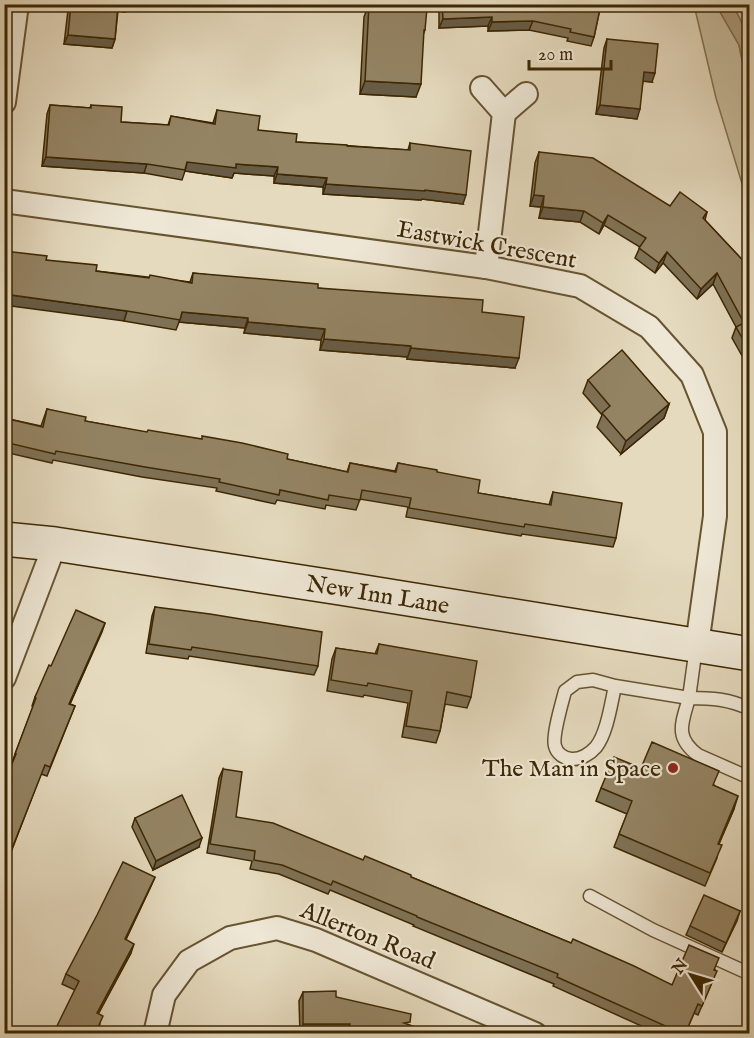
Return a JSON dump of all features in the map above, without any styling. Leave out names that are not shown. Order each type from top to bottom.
[{"type":"street","points":[[4,102],[17,4]]},
{"type":"street","points":[[482,88],[504,113]]},
{"type":"street","points":[[486,267],[504,113],[526,94]]},
{"type":"street","name":"Eastwick Crescent","points":[[4,201],[486,267],[580,286],[649,327],[692,375],[715,432],[715,516],[697,645]]},
{"type":"street","name":"New Inn Lane","points":[[4,538],[340,588],[750,654]]},
{"type":"street","points":[[4,678],[55,544]]},
{"type":"street","name":"Allerton Road","points":[[155,1034],[164,995],[189,961],[230,938],[277,928],[316,940],[535,1034]]},
{"type":"lane","points":[[697,645],[689,698],[681,726],[684,741],[698,755],[750,778]]},
{"type":"lane","points":[[615,686],[603,735],[595,748],[585,756],[574,760],[565,758],[557,752],[554,743],[565,692],[577,682],[593,680],[615,686],[689,698],[709,697],[727,700],[750,710]]},
{"type":"lane","points":[[590,896],[653,930],[750,974]]},
{"type":"shaded area","points":[[694,5],[716,5],[739,45],[745,74],[749,126],[749,203],[716,98]]},
{"type":"shaded area","points":[[716,5],[733,5],[749,38],[749,126],[745,74],[739,45]]},
{"type":"shaded area","points":[[733,5],[749,5],[749,38]]},
{"type":"building","points":[[71,4],[118,4],[115,39],[68,35]]},
{"type":"building","points":[[369,4],[427,8],[421,84],[365,81]]},
{"type":"building","points":[[442,4],[601,4],[594,37],[570,32],[571,29],[533,21],[492,22],[492,17],[443,19]]},
{"type":"building","points":[[607,39],[658,44],[655,73],[644,72],[640,109],[600,105]]},
{"type":"building","points":[[50,105],[91,108],[91,105],[122,107],[121,122],[169,125],[171,116],[215,124],[217,110],[260,116],[258,130],[297,134],[296,142],[410,150],[410,143],[471,151],[466,195],[326,184],[327,178],[277,174],[278,167],[236,164],[236,168],[187,162],[185,170],[147,164],[46,157]]},
{"type":"building","points":[[539,152],[593,158],[670,206],[680,192],[707,212],[703,218],[750,268],[750,352],[736,327],[744,323],[717,273],[701,289],[667,252],[659,263],[639,248],[646,238],[608,215],[603,223],[584,211],[543,207],[544,196],[534,195]]},
{"type":"building","points":[[4,251],[47,256],[46,260],[97,265],[96,271],[149,278],[150,275],[192,283],[193,273],[318,284],[318,288],[483,300],[482,312],[524,317],[519,358],[324,339],[325,329],[248,322],[248,318],[182,312],[180,320],[4,294]]},
{"type":"building","points":[[622,350],[669,404],[626,441],[602,413],[610,406],[588,380]]},
{"type":"building","points":[[47,409],[86,417],[85,421],[147,432],[148,430],[202,439],[202,436],[242,443],[288,454],[287,459],[348,472],[350,463],[396,472],[398,463],[480,480],[478,493],[551,505],[553,492],[622,503],[616,538],[525,524],[524,527],[409,508],[411,498],[362,490],[360,500],[329,495],[328,500],[280,490],[279,495],[219,482],[220,479],[56,451],[55,454],[4,442],[4,418],[43,427]]},
{"type":"building","points":[[155,607],[322,632],[318,666],[192,647],[191,650],[149,644]]},
{"type":"building","points":[[76,610],[105,623],[69,704],[75,706],[50,767],[45,765],[11,851],[4,848],[4,783],[35,697]]},
{"type":"building","points":[[379,644],[477,661],[471,697],[447,692],[440,731],[406,726],[412,691],[368,683],[367,686],[331,680],[336,648],[377,654]]},
{"type":"building","points":[[652,742],[719,771],[713,785],[738,796],[718,844],[722,845],[710,873],[619,834],[632,801],[601,788],[614,757],[641,768]]},
{"type":"building","points":[[223,769],[242,772],[236,817],[273,823],[363,860],[365,856],[571,943],[573,939],[672,985],[689,945],[719,958],[714,970],[717,971],[702,1006],[698,1004],[683,1034],[557,977],[558,974],[333,881],[331,885],[282,865],[254,860],[255,851],[210,844]]},
{"type":"building","points":[[182,795],[202,838],[156,861],[135,818]]},
{"type":"building","points":[[123,862],[155,877],[125,939],[134,944],[97,1013],[103,1016],[95,1034],[53,1034],[79,981],[66,974]]},
{"type":"building","points":[[704,895],[740,911],[726,943],[690,926]]},
{"type":"building","points":[[336,991],[336,997],[411,1014],[410,1022],[404,1023],[423,1030],[421,1033],[423,1034],[348,1034],[350,1024],[303,1024],[303,992]]},
{"type":"place","name":"The Man in Space","points":[[673,768]]}]
